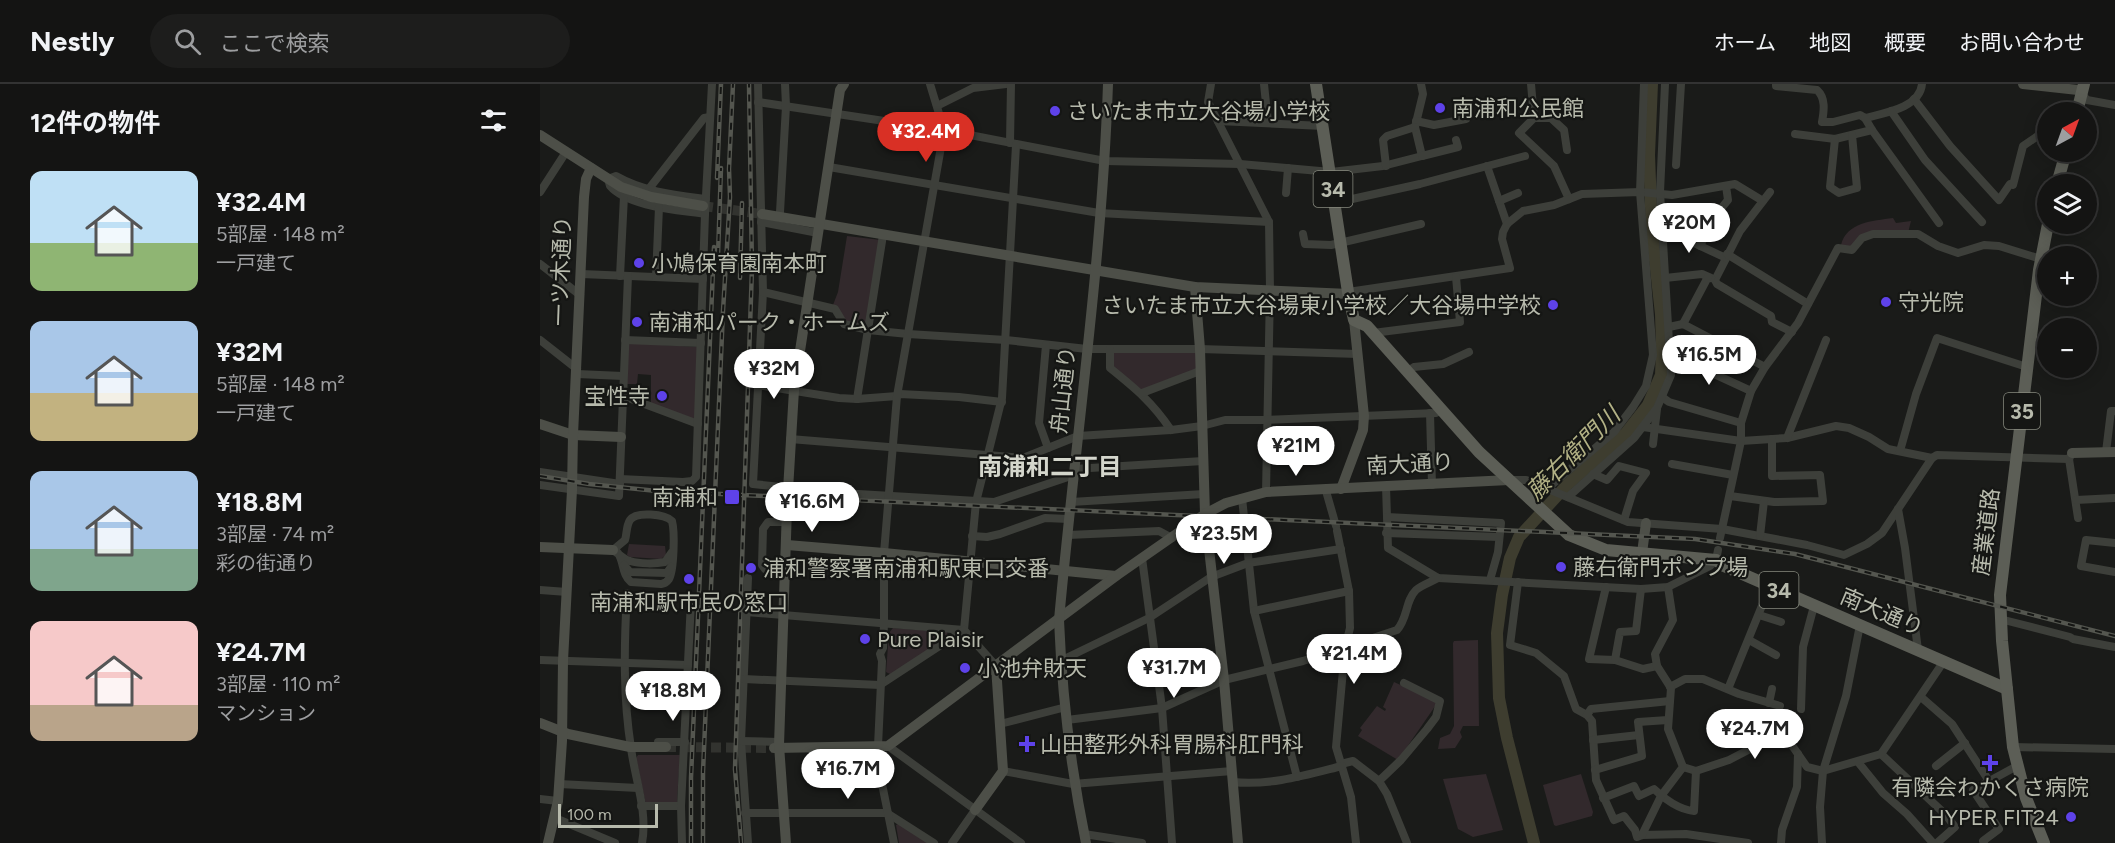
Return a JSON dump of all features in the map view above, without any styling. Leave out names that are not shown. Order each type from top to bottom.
[{"type":"main road","name":"34","points":[[1316,84],[1354,320],[1367,326],[1407,372],[1435,412],[1509,480]]},
{"type":"main road","name":"産業道路","points":[[2037,300],[2016,456],[2000,598],[2000,617],[2013,747],[2026,798],[2044,843]]},
{"type":"main road","name":"南大通り","points":[[1509,480],[1569,535],[1592,546],[1606,550],[1642,553],[1717,555],[1770,586],[2007,689]]},
{"type":"street","points":[[540,472],[620,482],[692,481],[696,477],[705,206],[712,84]]},
{"type":"street","points":[[758,84],[764,292],[753,484],[788,497],[889,496],[994,502],[1074,472],[1203,461]]},
{"type":"street","points":[[780,212],[786,106],[785,84]]},
{"type":"street","points":[[786,843],[777,746],[790,439],[794,390],[807,301],[840,90],[844,84]]},
{"type":"street","points":[[894,843],[881,779],[883,746],[880,654],[884,624],[884,553],[897,396],[936,186],[944,130],[930,84]]},
{"type":"street","points":[[937,106],[973,88],[1005,84]]},
{"type":"street","points":[[964,630],[975,502],[1002,402],[1013,198],[1011,84]]},
{"type":"street","name":"舟山通り","points":[[1085,839],[1073,784],[1060,662],[1059,620],[1105,161],[1108,84]]},
{"type":"street","points":[[1211,84],[1208,102],[1269,222],[1266,492]]},
{"type":"street","points":[[1264,84],[1268,123]]},
{"type":"street","points":[[1421,84],[1423,94],[1416,124],[1422,156]]},
{"type":"street","points":[[1531,84],[1534,118]]},
{"type":"street","points":[[1550,489],[1614,432],[1634,407],[1646,386],[1653,355],[1641,192],[1644,84]]},
{"type":"street","points":[[1567,496],[1634,438],[1657,408],[1671,375],[1659,192],[1665,84]]},
{"type":"street","points":[[1676,165],[1681,84]]},
{"type":"street","points":[[1776,84],[1776,86],[1817,90],[1824,108],[1822,122],[1833,122],[1860,115],[1865,118],[1940,223]]},
{"type":"street","points":[[1865,118],[1891,111],[1914,99],[1922,90],[1923,84]]},
{"type":"street","points":[[2023,84],[2083,89],[2087,100],[2115,105]]},
{"type":"street","points":[[1914,99],[1950,146],[1999,200],[2010,184],[2013,185],[2023,146],[2037,136]]},
{"type":"street","points":[[758,102],[944,130],[1105,161],[1240,164],[1331,172],[1386,166],[1458,147],[1456,140]]},
{"type":"street","points":[[1891,111],[1925,160],[1982,222]]},
{"type":"street","points":[[648,190],[704,118],[710,117]]},
{"type":"street","points":[[1567,150],[1564,130],[1551,118],[1534,118],[1519,133],[1554,165],[1569,199]]},
{"type":"street","points":[[1386,166],[1383,140],[1387,136],[1416,124],[1434,125],[1467,119]]},
{"type":"street","points":[[1218,121],[1323,126]]},
{"type":"street","points":[[1795,134],[1835,139],[1872,130]]},
{"type":"street","points":[[540,135],[608,179],[636,192],[705,206]]},
{"type":"street","points":[[1835,139],[1830,187],[1839,193],[1857,188],[1852,135]]},
{"type":"street","points":[[541,189],[566,152]]},
{"type":"street","points":[[1334,203],[1420,184],[1525,156]]},
{"type":"street","points":[[1487,166],[1507,224]]},
{"type":"street","points":[[829,167],[1100,213],[1269,222]]},
{"type":"street","name":"一ツ木通り","points":[[548,843],[558,801],[584,197],[586,179],[591,168]]},
{"type":"street","points":[[1286,193],[1288,168]]},
{"type":"street","points":[[608,179],[616,176],[648,190],[705,206]]},
{"type":"street","points":[[608,179],[613,190],[624,196],[659,207],[705,206]]},
{"type":"street","points":[[761,214],[1195,288],[1348,293],[1509,268],[1502,239],[1507,224],[1523,211],[1554,205],[1582,194],[1659,192],[1672,195],[1735,184],[1763,201]]},
{"type":"street","points":[[1700,246],[1714,217],[1728,200],[1725,186]]},
{"type":"street","points":[[1683,324],[1740,231],[1770,192]]},
{"type":"street","points":[[1499,201],[1518,193]]},
{"type":"street","points":[[540,485],[619,496],[625,340],[624,196]]},
{"type":"street","points":[[656,277],[659,207]]},
{"type":"street","points":[[761,214],[780,212],[819,225]]},
{"type":"street","points":[[1303,234],[1305,244],[1331,245],[1421,224]]},
{"type":"street","points":[[1662,228],[1726,256],[1808,304]]},
{"type":"street","points":[[1721,533],[1741,441],[1741,423],[1751,391],[1765,367],[1792,332],[1838,248],[1852,250],[1862,238],[1873,234],[1918,234],[1938,246],[1958,252],[1984,245],[1999,246],[2037,265]]},
{"type":"street","points":[[857,399],[883,235]]},
{"type":"street","points":[[540,264],[580,295]]},
{"type":"street","points":[[581,274],[703,279]]},
{"type":"street","points":[[1665,278],[1702,274],[1712,278],[1717,284],[1771,316],[1772,322],[1792,332]]},
{"type":"street","points":[[1373,333],[1460,322],[1456,277]]},
{"type":"street","points":[[1195,288],[1200,349],[1205,514],[1224,680],[1238,843],[1232,843]]},
{"type":"street","points":[[764,292],[835,309],[844,324],[868,330],[1006,340],[1087,349],[1200,349],[1358,354]]},
{"type":"street","points":[[1341,489],[1363,430],[1364,416],[1354,320]]},
{"type":"street","points":[[1669,327],[1683,324],[1765,367]]},
{"type":"street","points":[[1900,451],[1916,394],[1937,338],[2027,367]]},
{"type":"street","points":[[540,340],[577,371],[623,376]]},
{"type":"street","points":[[625,340],[701,343]]},
{"type":"street","points":[[1787,438],[1826,340]]},
{"type":"street","points":[[1046,345],[1039,423],[1048,448]]},
{"type":"street","points":[[1110,349],[1110,368],[1142,393],[1171,430]]},
{"type":"street","points":[[1407,372],[1414,367],[1443,364],[1469,352]]},
{"type":"street","points":[[1671,362],[1686,361],[1751,391]]},
{"type":"street","points":[[1142,393],[1200,371]]},
{"type":"street","points":[[757,385],[857,399],[900,394],[1002,402]]},
{"type":"street","points":[[623,396],[698,423]]},
{"type":"street","points":[[1662,397],[1669,402],[1741,423]]},
{"type":"street","points":[[1653,444],[1657,408]]},
{"type":"street","points":[[1509,480],[1526,480],[1624,520],[1760,536],[1844,555],[1867,544],[1882,533],[1932,458],[1937,454],[2071,456],[2110,452],[2111,411],[2115,411]]},
{"type":"street","points":[[790,439],[1023,458],[1078,436],[1171,430],[1225,420],[1435,412],[1432,485]]},
{"type":"street","points":[[540,424],[573,435],[621,437]]},
{"type":"street","points":[[1643,427],[1741,441],[1787,438],[1836,426],[1849,428],[1888,449],[1932,458]]},
{"type":"street","points":[[1730,496],[1764,501],[1823,501],[1820,475],[1772,476],[1772,439]]},
{"type":"street","points":[[2071,456],[2078,518]]},
{"type":"street","points":[[1672,464],[1733,475]]},
{"type":"street","points":[[1593,474],[1607,480],[1619,466],[1646,473],[1633,490],[1624,520]]},
{"type":"street","name":"南大通り","points":[[883,746],[996,666],[1116,576],[1205,514],[1226,503],[1266,492],[1509,480]]},
{"type":"street","points":[[1386,486],[1388,548],[1438,578],[1641,589],[1668,587],[1710,566],[1717,555]]},
{"type":"street","points":[[1326,490],[1350,591],[1350,628],[1345,648],[1336,747],[1351,797],[1356,843]]},
{"type":"street","points":[[1071,502],[1204,494]]},
{"type":"street","points":[[1242,498],[1254,611],[1297,777]]},
{"type":"street","points":[[2076,500],[2115,498]]},
{"type":"street","points":[[1760,536],[1764,501]]},
{"type":"street","points":[[1898,508],[1918,650]]},
{"type":"street","points":[[639,515],[663,516],[671,519],[673,525],[672,566],[665,583],[635,584],[626,577],[623,563],[615,552],[625,540],[631,518],[639,515]]},
{"type":"street","points":[[972,536],[987,537],[1000,534],[1045,518],[1069,519]]},
{"type":"street","points":[[1387,518],[1501,523],[1493,580]]},
{"type":"street","points":[[786,572],[765,569],[762,565],[763,529],[768,522],[787,522]]},
{"type":"street","points":[[1642,553],[1646,523]]},
{"type":"street","points":[[1068,535],[1159,531],[1172,538]]},
{"type":"street","points":[[1386,533],[1499,537]]},
{"type":"street","points":[[2115,543],[2086,540],[2081,566],[2115,572]]},
{"type":"street","points":[[787,545],[1116,576]]},
{"type":"street","points":[[540,547],[615,552],[628,561],[657,563],[668,560],[672,552]]},
{"type":"street","points":[[1060,662],[1149,618],[1211,577],[1248,563],[1341,549]]},
{"type":"street","points":[[1142,558],[1162,708],[1172,843]]},
{"type":"street","points":[[748,578],[741,741],[748,843]]},
{"type":"street","points":[[1067,720],[1162,708],[1224,680],[1345,648],[1397,630],[1404,623],[1408,602],[1415,591],[1438,578]]},
{"type":"street","points":[[1516,581],[1510,645],[1536,653],[1564,676],[1576,709],[1592,721],[1596,780],[1603,798],[1614,820],[1624,816],[1638,838]]},
{"type":"street","points":[[1728,689],[1770,586]]},
{"type":"street","points":[[1606,587],[1589,659],[1615,660],[1643,669],[1657,666]]},
{"type":"street","points":[[1668,587],[1673,620],[1655,654],[1657,666],[1670,687],[1668,729],[1683,767]]},
{"type":"street","points":[[1615,660],[1620,632],[1636,631],[1641,589]]},
{"type":"street","points":[[540,590],[567,592]]},
{"type":"street","points":[[1254,611],[1350,591]]},
{"type":"street","points":[[627,593],[623,663],[630,745],[645,828],[642,843]]},
{"type":"street","points":[[682,843],[681,806],[691,602]]},
{"type":"street","points":[[1802,709],[1803,647],[1814,606]]},
{"type":"street","points":[[747,612],[964,630],[996,666],[1003,771],[952,843]]},
{"type":"street","points":[[1759,615],[1781,622]]},
{"type":"street","points":[[2000,617],[2073,639],[2115,647]]},
{"type":"street","points":[[1819,843],[1823,771],[1846,696],[1860,625]]},
{"type":"street","points":[[744,679],[880,685],[964,630]]},
{"type":"street","points":[[1749,640],[1776,655]]},
{"type":"street","points":[[540,660],[688,665]]},
{"type":"street","points":[[1683,767],[1696,771],[1729,760],[1773,736],[1782,738],[1791,744],[1807,767],[1823,771],[1881,754],[1944,661]]},
{"type":"street","points":[[1670,687],[1685,679],[1703,679],[1780,706]]},
{"type":"street","points":[[1379,781],[1401,760],[1436,717],[1440,701],[1404,683]]},
{"type":"street","points":[[1769,703],[1772,688]]},
{"type":"street","points":[[1920,698],[1952,724],[1989,781]]},
{"type":"street","points":[[1587,715],[1591,709],[1670,701]]},
{"type":"street","points":[[1000,724],[1066,707]]},
{"type":"street","points":[[1595,770],[1642,756],[1638,722],[1668,720]]},
{"type":"street","points":[[540,723],[570,734],[630,745],[666,747]]},
{"type":"street","points":[[1593,740],[1639,735]]},
{"type":"street","points":[[741,741],[777,746],[883,746],[1021,843]]},
{"type":"street","points":[[630,745],[685,742]]},
{"type":"street","points":[[1936,766],[1965,743]]},
{"type":"street","points":[[2013,747],[2115,749]]},
{"type":"street","points":[[1781,843],[1782,830],[1797,787],[1798,754]]},
{"type":"street","points":[[1858,762],[1882,793],[1907,814],[1935,843],[1955,827],[1946,815],[1881,754]]},
{"type":"street","points":[[1003,771],[1073,784],[1167,777],[1232,776],[1252,784],[1297,777],[1353,760],[1379,781],[1387,794],[1407,843]]},
{"type":"street","points":[[1984,843],[1983,841],[1999,829],[1973,790],[2017,766]]},
{"type":"street","points":[[1638,838],[1661,796],[1683,767]]},
{"type":"street","points":[[1603,798],[1634,786],[1639,796],[1654,789],[1661,796],[1686,811],[1694,811],[1696,771]]},
{"type":"street","points":[[559,784],[638,788]]},
{"type":"street","points":[[540,799],[558,801]]},
{"type":"street","points":[[641,806],[681,806]]},
{"type":"street","points":[[745,813],[889,813],[934,843]]},
{"type":"street","points":[[555,818],[615,843]]},
{"type":"street","points":[[1638,838],[1743,843]]},
{"type":"street","points":[[1085,839],[1142,843]]},
{"type":"shaded area","points":[[1893,218],[1896,223],[1911,221],[1908,233],[1874,232],[1851,247],[1841,245],[1844,237],[1855,227]]},
{"type":"shaded area","points":[[847,236],[881,240],[867,324],[863,326],[846,322],[833,305],[838,292]]},
{"type":"shaded area","points":[[628,343],[698,347],[696,418],[651,405],[651,375],[638,374],[637,384],[627,384]]},
{"type":"shaded area","points":[[1110,349],[1200,349],[1200,371],[1142,393],[1110,368]]},
{"type":"shaded area","points":[[629,544],[665,546],[666,555],[661,559],[630,557],[627,555]]},
{"type":"shaded area","points":[[893,628],[947,632],[948,637],[892,675],[886,672],[889,633]]},
{"type":"shaded area","points":[[1478,640],[1479,726],[1463,726],[1460,732],[1462,737],[1455,748],[1438,749],[1440,738],[1450,734],[1454,726],[1453,643],[1454,641]]},
{"type":"shaded area","points":[[1394,682],[1438,702],[1398,760],[1358,736],[1362,730],[1360,728],[1377,706],[1385,711],[1383,707]]},
{"type":"shaded area","points":[[638,755],[680,755],[677,802],[646,805],[636,758]]},
{"type":"shaded area","points":[[1486,774],[1503,830],[1473,837],[1458,829],[1443,779]]},
{"type":"shaded area","points":[[1581,774],[1593,812],[1592,816],[1554,825],[1543,785]]},
{"type":"shaded area","points":[[900,823],[928,843],[899,843],[896,825]]},
{"type":"waterway","name":"藤右衛門川","points":[[1534,843],[1499,698],[1497,633],[1502,595],[1510,558],[1519,537],[1568,484],[1626,433],[1648,405],[1661,375],[1661,314],[1652,233],[1649,155],[1652,84]]},
{"type":"tunnel","points":[[703,206],[762,214]]},
{"type":"tunnel","points":[[666,747],[774,748]]},
{"type":"railway","points":[[717,178],[721,84]]},
{"type":"railway","points":[[703,843],[703,772],[730,197],[733,84]]},
{"type":"railway","points":[[741,843],[735,769],[752,268],[749,84]]},
{"type":"railway","points":[[718,255],[721,168]]},
{"type":"railway","points":[[740,278],[742,203]]},
{"type":"railway","points":[[691,843],[691,778],[714,247]]},
{"type":"railway","points":[[540,476],[657,491],[1695,539],[1795,554],[2115,636]]},
{"type":"place","name":"南浦和公民館","points":[[1440,108]]},
{"type":"place","name":"さいたま市立大谷場小学校","points":[[1055,111]]},
{"type":"place","name":"小鳩保育園南本町","points":[[639,263]]},
{"type":"place","name":"守光院","points":[[1886,302]]},
{"type":"place","name":"さいたま市立大谷場東小学校／大谷場中学校","points":[[1553,305]]},
{"type":"place","name":"南浦和パーク・ホームズ","points":[[637,322]]},
{"type":"place","name":"宝性寺","points":[[662,396]]},
{"type":"place","name":"南浦和","points":[[732,497]]},
{"type":"place","name":"藤右衛門ポンプ場","points":[[1561,567]]},
{"type":"place","name":"浦和警察署南浦和駅東口交番","points":[[751,568]]},
{"type":"place","name":"南浦和駅市民の窓口","points":[[689,579]]},
{"type":"place","name":"Pure Plaisir","points":[[865,639]]},
{"type":"place","name":"小池弁財天","points":[[965,668]]},
{"type":"place","name":"山田整形外科胃腸科肛門科","points":[[1027,744]]},
{"type":"place","name":"有隣会わかくさ病院","points":[[1990,763]]},
{"type":"place","name":"HYPER FIT24","points":[[2071,817]]},
{"type":"district","name":"南浦和二丁目","points":[[1050,466]]}]
